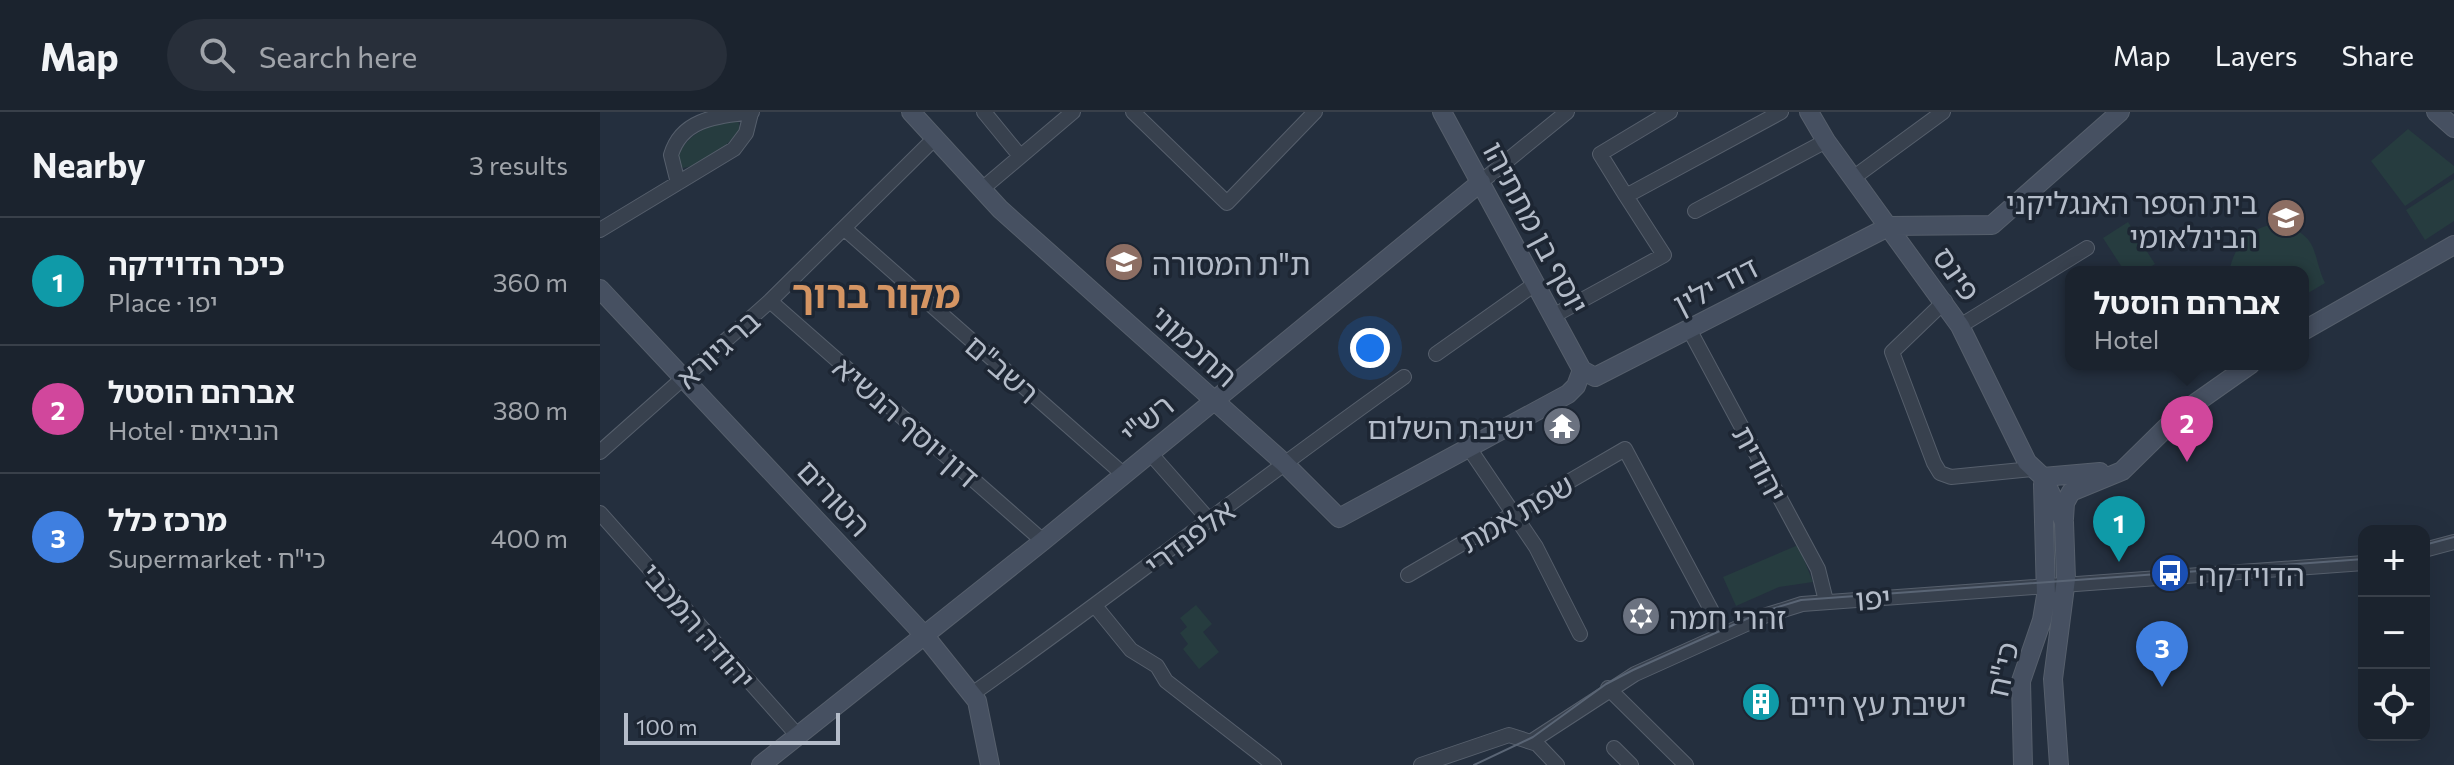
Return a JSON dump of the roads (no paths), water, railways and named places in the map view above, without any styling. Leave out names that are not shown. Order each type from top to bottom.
[{"type":"street","points":[[600,230],[678,183],[742,143],[752,112],[724,113],[708,118],[682,136],[671,155],[678,183]]},
{"type":"street","name":"תחכמוני","points":[[911,112],[982,189],[1283,462],[1339,518],[1469,448]]},
{"type":"street","points":[[982,189],[1073,112]]},
{"type":"street","points":[[1133,112],[1227,203],[1315,112]]},
{"type":"street","name":"יוסף בן מתתיהו","points":[[1442,112],[1582,370]]},
{"type":"street","name":"רש\"י","points":[[761,765],[1043,541],[1567,112]]},
{"type":"street","points":[[1553,316],[1664,255],[1600,154],[1670,112]]},
{"type":"street","points":[[1626,196],[1781,112]]},
{"type":"street","name":"פינס","points":[[1809,112],[1826,141],[1945,301],[1960,326],[2064,522],[2065,584]]},
{"type":"street","points":[[1853,178],[1943,112]]},
{"type":"street","points":[[2436,112],[2454,128]]},
{"type":"street","points":[[988,113],[1020,156]]},
{"type":"street","name":"דוד ילין","points":[[1582,370],[1590,376],[1600,376],[1890,226],[1992,225],[2108,116]]},
{"type":"street","name":"בר גיורא","points":[[600,452],[846,230],[934,139]]},
{"type":"street","points":[[1695,211],[1826,141]]},
{"type":"street","name":"רשב\"ם","points":[[846,230],[1123,474]]},
{"type":"street","points":[[2309,328],[2454,245]]},
{"type":"street","points":[[1960,326],[2087,248]]},
{"type":"street","points":[[1436,354],[1535,284]]},
{"type":"street","name":"הטורים","points":[[600,289],[686,377],[925,636],[972,694],[981,711],[990,765]]},
{"type":"street","name":"דון יוסף הנשיא","points":[[770,301],[1043,541]]},
{"type":"street","points":[[1945,301],[1892,352],[1940,473],[1951,477],[2098,472],[2133,462]]},
{"type":"street","name":"יהודית","points":[[1689,329],[1818,569],[1826,601]]},
{"type":"street","points":[[1580,634],[1536,547],[1469,448],[1568,394],[1576,386],[1582,370]]},
{"type":"street","points":[[2064,522],[2065,503],[2071,492],[2110,478],[2133,462],[2180,414],[2242,370]]},
{"type":"street","name":"אלפנדרי","points":[[972,694],[1096,607],[1283,462],[1404,377]]},
{"type":"street","name":"שפת אמת","points":[[1408,575],[1625,449],[1724,634]]},
{"type":"street","points":[[1150,453],[1210,521]]},
{"type":"street","name":"פינס","points":[[2038,473],[2046,585]]},
{"type":"street","name":"יהודה המכבי","points":[[600,513],[798,736]]},
{"type":"street","points":[[2430,548],[2454,542]]},
{"type":"street","name":"יפו","points":[[1532,741],[1608,688],[1777,611],[1826,601],[2358,563]]},
{"type":"street","name":"כי\"ח","points":[[2059,765],[2054,669],[2065,584]]},
{"type":"street","name":"כי\"ח","points":[[2023,765],[2021,681],[2042,620],[2046,585]]},
{"type":"street","points":[[1096,607],[1131,650],[1157,666],[1166,681],[1274,765]]},
{"type":"street","points":[[1608,688],[1686,765]]},
{"type":"street","points":[[1434,763],[1499,737],[1532,741],[1557,765]]},
{"type":"street","points":[[1614,748],[1631,765]]},
{"type":"tram line","points":[[2430,543],[2454,537]]},
{"type":"tram line","points":[[1474,765],[1533,737],[1606,684],[1633,670],[1762,612],[1801,600],[2358,559]]},
{"type":"place","name":"בית הספר האנגליקני הבינלאומי","points":[[2286,218]]},
{"type":"place","name":"ת\"ת המסורה","points":[[1124,262]]},
{"type":"place","name":"ישיבת השלום","points":[[1562,426]]},
{"type":"place","name":"אברהם הוסטל","points":[[2187,462]]},
{"type":"place","name":"כיכר הדוידקה","points":[[2119,562]]},
{"type":"place","name":"הדוידקה","points":[[2170,573]]},
{"type":"place","name":"זהרי חמה","points":[[1641,616]]},
{"type":"place","name":"מרכז כלל","points":[[2162,687]]},
{"type":"place","name":"ישיבת עץ חיים","points":[[1761,702]]},
{"type":"district","name":"מקור ברוך","points":[[876,292]]}]
